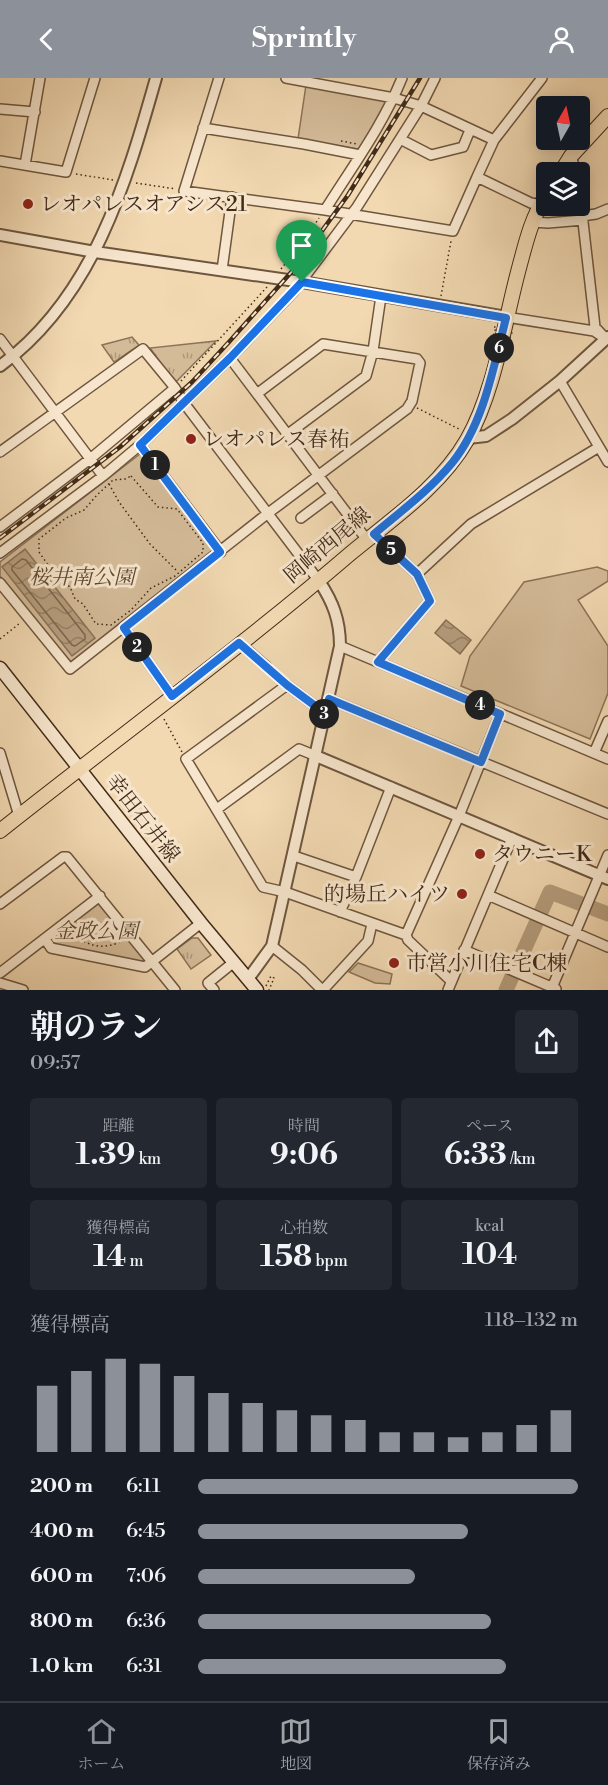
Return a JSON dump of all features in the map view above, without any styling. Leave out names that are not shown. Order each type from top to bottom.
[{"type":"main road","points":[[568,162],[608,116]]},
{"type":"main road","name":"岡崎西尾線","points":[[0,831],[319,581],[431,485],[453,462],[464,434],[488,390],[509,324],[523,252],[536,215]]},
{"type":"main road","name":"幸田石井線","points":[[0,668],[201,923],[248,979],[261,988]]},
{"type":"street","points":[[25,165],[40,78]]},
{"type":"street","points":[[0,161],[66,172],[94,78]]},
{"type":"street","points":[[0,366],[41,329],[58,309],[95,252],[124,181],[156,78]]},
{"type":"street","points":[[219,78],[184,190],[453,231],[494,140],[542,78]]},
{"type":"street","points":[[286,78],[394,98],[421,106],[494,140]]},
{"type":"street","points":[[324,210],[369,141],[394,98],[402,78]]},
{"type":"street","points":[[0,553],[106,480],[230,358],[302,282],[352,214],[421,106],[435,78]]},
{"type":"street","points":[[0,109],[34,112]]},
{"type":"street","points":[[203,128],[360,155]]},
{"type":"street","points":[[400,139],[432,155],[463,147],[470,130]]},
{"type":"street","points":[[572,156],[574,162]]},
{"type":"street","points":[[477,177],[531,203],[536,202]]},
{"type":"street","points":[[222,270],[232,197]]},
{"type":"street","points":[[533,222],[548,223],[583,218],[608,209]]},
{"type":"street","points":[[583,218],[595,327],[607,338]]},
{"type":"street","points":[[0,235],[95,252],[302,282],[381,296],[509,324],[594,331],[607,338]]},
{"type":"street","points":[[288,434],[366,376],[373,351],[381,296]]},
{"type":"street","points":[[464,434],[486,436],[523,412],[607,338]]},
{"type":"street","points":[[0,339],[106,480]]},
{"type":"street","points":[[0,583],[70,669],[267,514],[411,405],[420,363],[417,359],[323,344],[258,393]]},
{"type":"street","points":[[0,452],[143,349],[175,388],[319,581],[334,606],[338,620],[340,646],[294,856],[272,946],[248,979]]},
{"type":"street","points":[[230,358],[333,494],[370,537],[417,574],[430,601],[378,662]]},
{"type":"street","points":[[560,381],[608,462]]},
{"type":"street","points":[[0,526],[90,459],[175,388]]},
{"type":"street","points":[[140,445],[220,552]]},
{"type":"street","points":[[417,574],[471,524],[598,447]]},
{"type":"street","points":[[301,518],[333,494]]},
{"type":"street","points":[[124,628],[172,696]]},
{"type":"street","points":[[239,643],[266,666]]},
{"type":"street","points":[[340,646],[608,759]]},
{"type":"street","points":[[326,714],[287,685],[186,759],[263,887],[285,892],[406,935]]},
{"type":"street","points":[[329,699],[608,814]]},
{"type":"street","points":[[500,714],[459,816],[406,935],[449,986],[512,838]]},
{"type":"street","points":[[594,753],[608,721]]},
{"type":"street","points":[[217,809],[299,749],[604,877]]},
{"type":"street","points":[[0,753],[19,816]]},
{"type":"street","points":[[340,912],[391,787]]},
{"type":"street","points":[[464,950],[554,989],[575,933],[604,877],[608,855]]},
{"type":"street","points":[[0,904],[65,856],[175,990]]},
{"type":"street","points":[[294,856],[356,877]]},
{"type":"street","points":[[488,895],[608,947]]},
{"type":"street","points":[[0,974],[100,896]]},
{"type":"street","points":[[45,939],[51,948],[145,967],[201,923]]},
{"type":"street","points":[[272,946],[303,970],[321,990],[368,941],[372,924]]},
{"type":"street","points":[[214,990],[208,982],[234,962]]},
{"type":"street","points":[[0,983],[23,990]]},
{"type":"lane","points":[[266,666],[287,685]]},
{"type":"path","points":[[338,141],[357,144],[362,138],[369,141]]},
{"type":"path","points":[[66,172],[114,180]]},
{"type":"path","points":[[135,183],[184,190]]},
{"type":"path","points":[[279,271],[303,242],[324,210]]},
{"type":"path","points":[[441,298],[453,231]]},
{"type":"path","points":[[175,388],[268,287]]},
{"type":"path","points":[[494,327],[492,342],[507,345],[509,324]]},
{"type":"path","points":[[411,405],[464,434]]},
{"type":"path","points":[[131,476],[158,507],[177,509],[203,543],[203,552],[164,582],[151,588],[131,610],[111,625],[96,624],[83,604],[75,599],[70,586],[56,575],[39,552],[39,539],[66,518],[84,510],[106,480],[125,479],[131,476]]},
{"type":"path","points":[[106,480],[150,544],[178,572]]},
{"type":"path","points":[[0,639],[28,617]]},
{"type":"path","points":[[162,716],[186,759]]},
{"type":"path","points":[[68,927],[81,940],[100,946],[116,944],[128,936]]},
{"type":"path","points":[[261,988],[270,976],[274,978],[269,990]]},
{"type":"green space","points":[[306,85],[389,98],[363,148],[298,139]]},
{"type":"green space","points":[[132,337],[139,345],[114,362],[102,345]]},
{"type":"green space","points":[[216,341],[177,381],[174,381],[150,348]]},
{"type":"green space","name":"桜井南公園","points":[[140,454],[144,455],[215,549],[213,554],[74,664],[69,663],[0,576],[0,562]]},
{"type":"green space","points":[[597,567],[608,571],[608,581],[578,600],[608,646],[608,693],[590,739],[461,686],[470,656],[524,582]]},
{"type":"green space","name":"金政公園","points":[[98,903],[102,904],[146,959],[143,963],[54,945],[52,939]]},
{"type":"green space","points":[[192,938],[198,938],[211,955],[191,969],[177,949]]},
{"type":"green space","points":[[358,963],[392,974],[390,984],[375,983],[349,972]]},
{"type":"water","points":[[25,549],[95,638],[72,656],[2,567]]},
{"type":"water","points":[[446,620],[471,640],[460,654],[435,633]]},
{"type":"waterway","points":[[506,990],[550,892],[608,914]]},
{"type":"railway","points":[[0,538],[120,447],[192,382],[229,342],[295,268],[348,195],[420,78]]},
{"type":"place","name":"レオパレスオアシス21","points":[[28,204]]},
{"type":"place","name":"レオパレス春祐","points":[[191,439]]},
{"type":"place","name":"タウニーK","points":[[480,854]]},
{"type":"place","name":"的場丘ハイツ","points":[[462,894]]},
{"type":"place","name":"市営小川住宅C棟","points":[[394,963]]},
{"type":"route","points":[[302,282],[506,318],[488,390],[468,438],[453,462],[431,485],[374,534],[417,574],[430,601],[378,662],[500,714],[481,762],[329,699],[326,714],[287,685],[239,643],[172,696],[124,628],[220,552],[140,445],[230,358],[302,282]]}]
